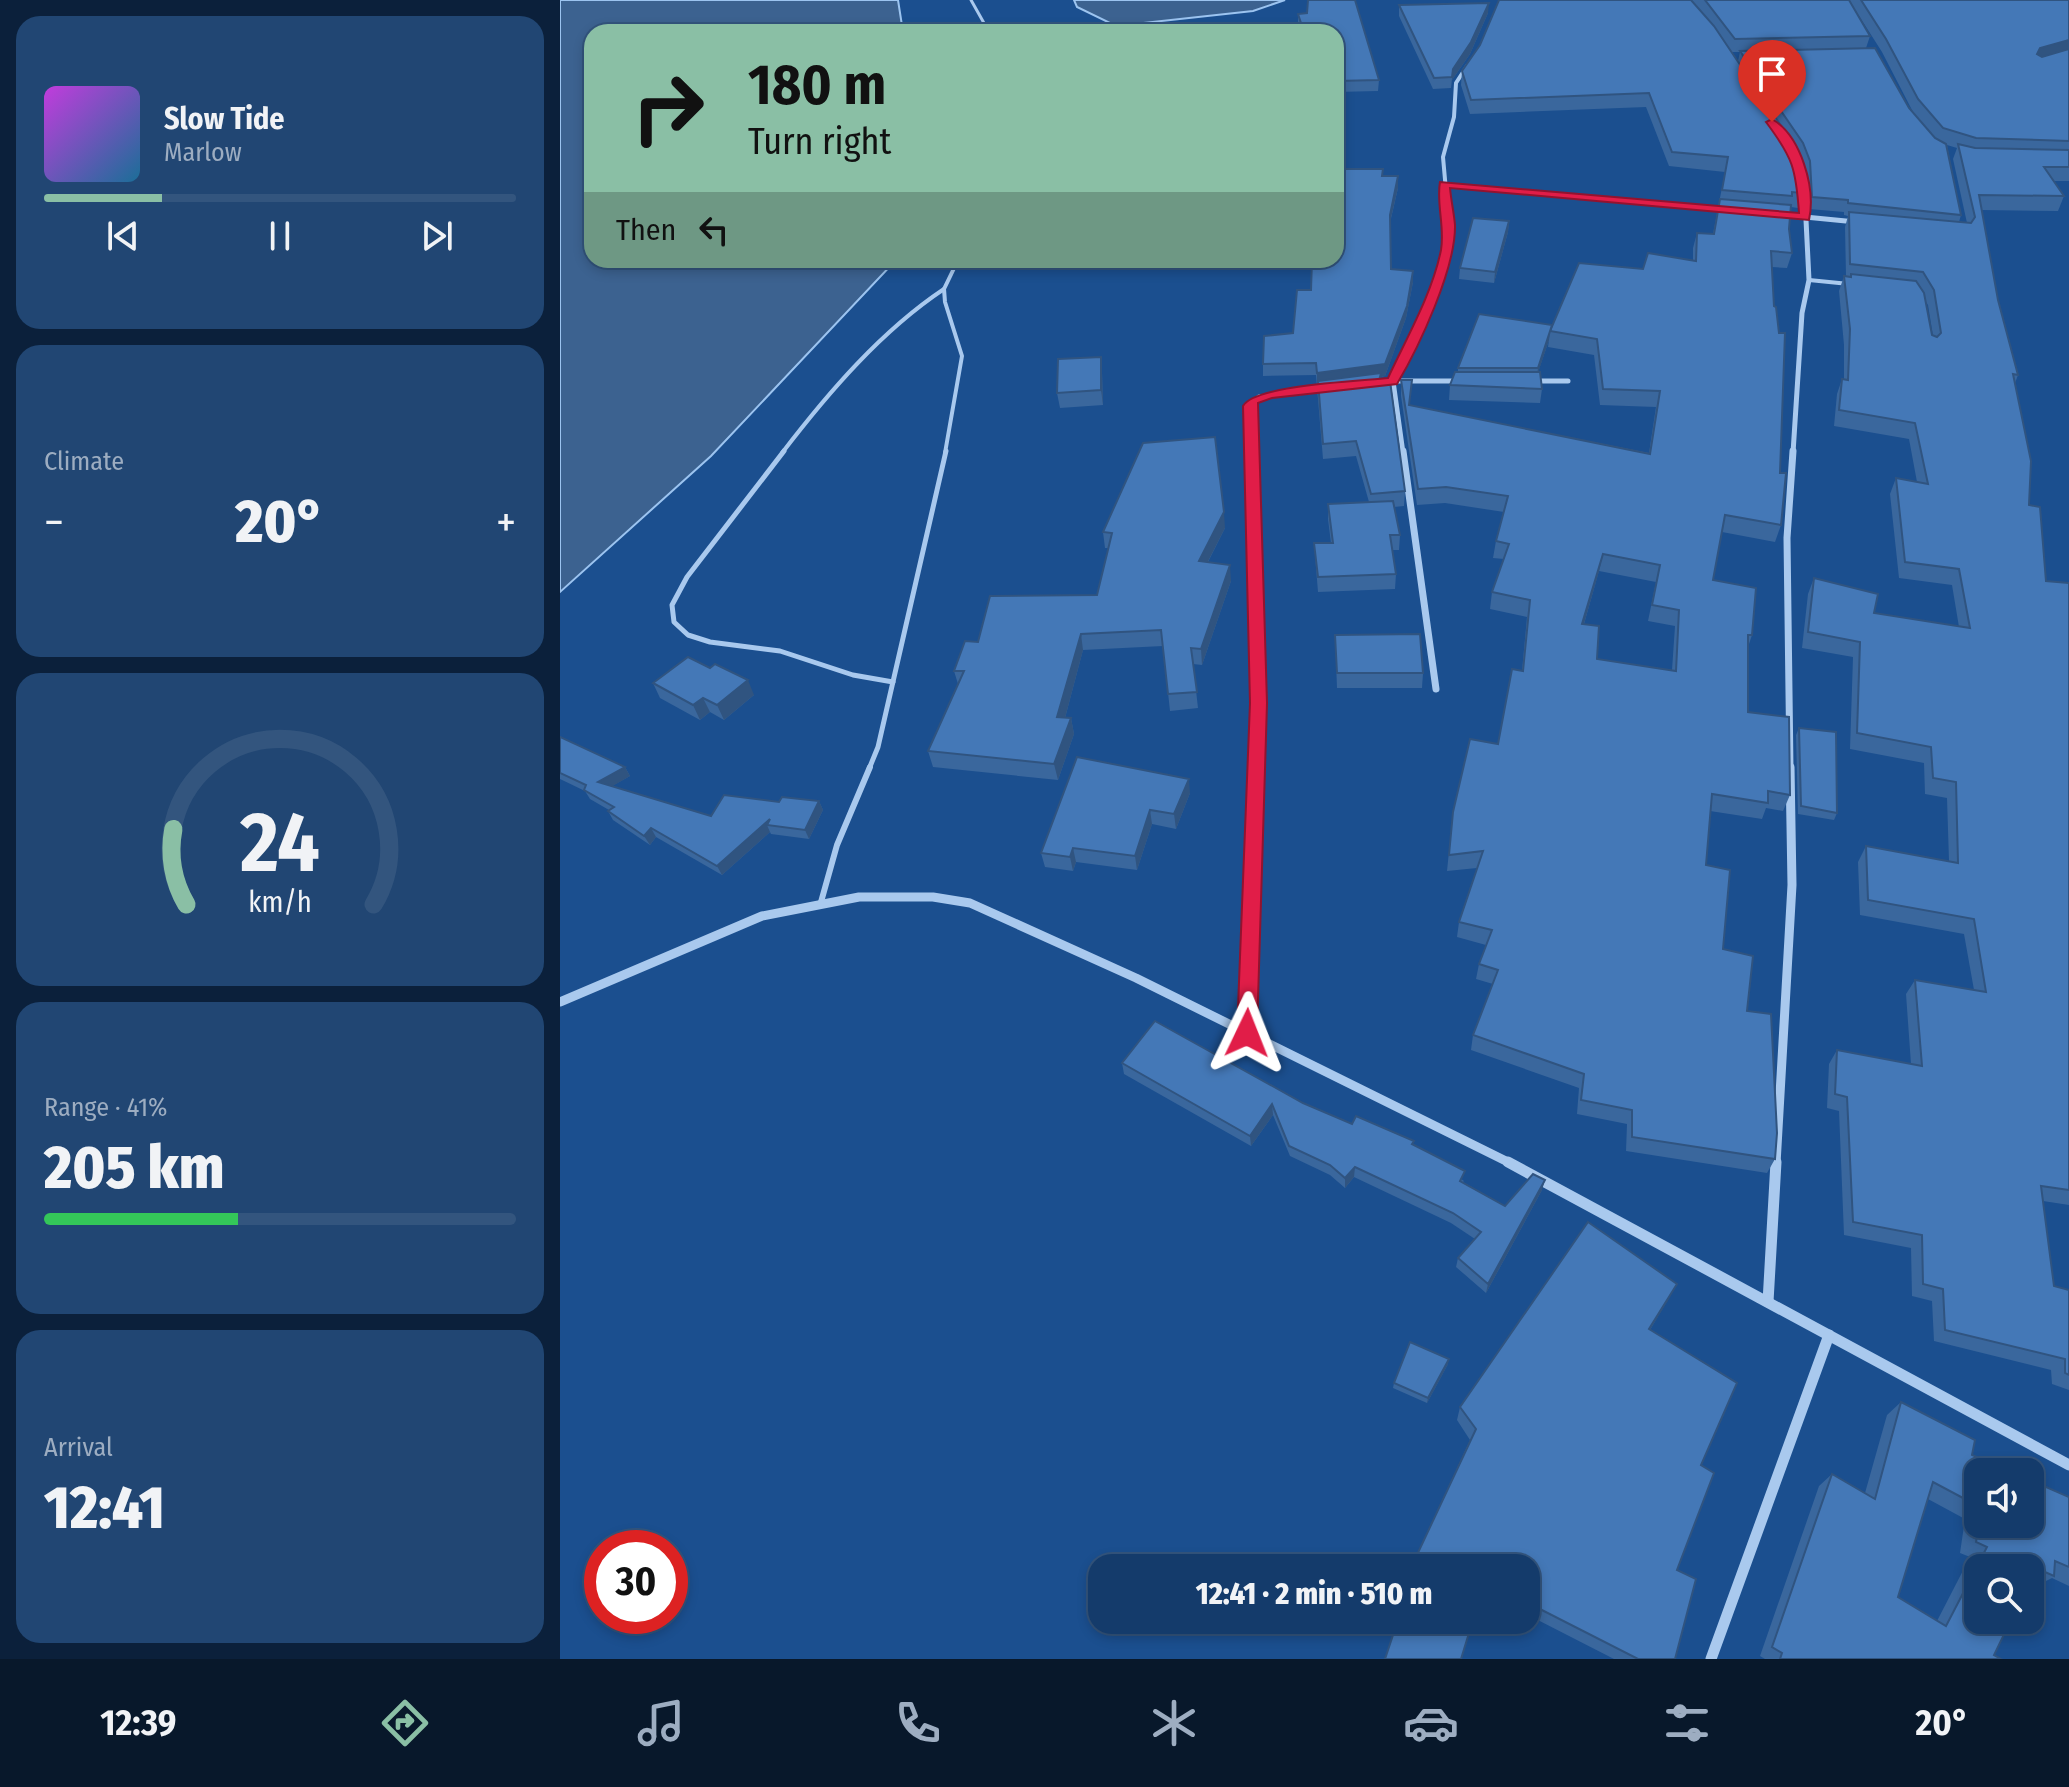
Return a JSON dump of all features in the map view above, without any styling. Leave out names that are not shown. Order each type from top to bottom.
[{"type":"street","points":[[1436,689],[1393,381],[1431,297],[1446,252],[1449,226],[1443,157],[1454,117],[1456,83],[1474,56]]},
{"type":"street","points":[[1768,1302],[1792,885],[1787,538],[1802,313],[1809,280],[1801,169],[1794,155]]},
{"type":"street","points":[[1805,217],[1863,223]]},
{"type":"street","points":[[1369,386],[1393,381],[1472,381]]},
{"type":"street","points":[[1520,381],[1568,381]]},
{"type":"street","points":[[1247,1033],[1259,703],[1249,406],[1259,397],[1341,388]]},
{"type":"street","points":[[560,1002],[762,916],[859,897],[933,897],[970,903],[1136,978],[1495,1155],[2069,1465]]},
{"type":"street","points":[[1711,1659],[1829,1335]]},
{"type":"lane","points":[[971,0],[984,24]]},
{"type":"lane","points":[[1444,184],[1732,210]]},
{"type":"lane","points":[[1776,214],[1805,217]]},
{"type":"lane","points":[[821,902],[837,845],[878,747],[944,460],[962,356],[945,302],[944,289],[954,268]]},
{"type":"lane","points":[[1809,280],[1851,284]]},
{"type":"lane","points":[[893,682],[861,678],[781,652],[700,640],[676,624],[671,615],[672,601],[687,577],[827,395],[920,305],[944,289]]},
{"type":"water","points":[[560,0],[898,0],[902,24],[584,24],[584,268],[888,268],[711,456],[560,592]]},
{"type":"water","points":[[1074,0],[1285,0],[1253,11],[1134,24],[1112,24],[1077,7]]},
{"type":"building","points":[[1308,0],[1355,0],[1379,80],[1344,81],[1344,24],[1301,24],[1298,14],[1307,13]]},
{"type":"building","points":[[1499,0],[1691,0],[1714,26],[1794,145],[1801,165],[1802,193],[1792,192],[1792,196],[1722,190],[1728,157],[1672,152],[1649,93],[1471,100],[1462,71],[1480,45]]},
{"type":"building","points":[[1705,0],[1849,0],[1870,36],[1735,39]]},
{"type":"building","points":[[1861,0],[2069,0],[2069,40],[2040,48],[2037,54],[2042,57],[2069,49],[2069,141],[1976,138],[1943,128],[1918,99]]},
{"type":"building","points":[[1489,3],[1471,42],[1453,69],[1452,77],[1434,78],[1399,5]]},
{"type":"building","points":[[1875,48],[1909,108],[1935,138],[1946,144],[1961,215],[1812,197],[1810,161],[1803,143],[1740,51]]},
{"type":"building","points":[[1958,144],[1975,148],[2069,150],[2069,167],[2044,167],[2064,196],[1979,195],[1998,300],[2018,375],[2013,374],[2031,461],[2029,505],[2040,507],[2046,581],[2069,583],[2069,1190],[2041,1186],[2054,1286],[2069,1290],[2069,1375],[2065,1373],[2065,1359],[1945,1330],[1943,1289],[1923,1284],[1922,1235],[1853,1222],[1847,1097],[1835,1094],[1837,1050],[1922,1066],[1915,980],[1986,992],[1974,919],[1868,900],[1866,846],[1958,863],[1956,782],[1933,778],[1931,747],[1857,733],[1860,642],[1808,632],[1814,578],[1878,594],[1874,613],[1970,628],[1959,569],[1905,562],[1896,478],[1928,484],[1915,423],[1839,410],[1842,379],[1848,380],[1850,329],[1844,276],[1851,277],[1851,274],[1916,281],[1924,293],[1932,335],[1937,337],[1941,333],[1934,290],[1923,272],[1850,264],[1849,212],[1971,223],[1975,217]]},
{"type":"building","points":[[1344,169],[1383,169],[1382,176],[1398,176],[1390,215],[1391,269],[1413,271],[1407,306],[1385,364],[1317,373],[1316,363],[1263,364],[1264,336],[1293,333],[1297,290],[1311,290],[1312,268],[1344,268]]},
{"type":"building","points":[[1720,199],[1791,205],[1789,229],[1792,253],[1771,251],[1774,306],[1779,333],[1785,333],[1780,473],[1786,473],[1781,525],[1725,515],[1713,580],[1756,588],[1752,635],[1748,635],[1748,712],[1789,717],[1790,795],[1768,791],[1768,803],[1712,794],[1706,865],[1730,870],[1723,949],[1753,956],[1747,1011],[1771,1014],[1777,1133],[1775,1159],[1632,1137],[1632,1110],[1581,1100],[1584,1074],[1473,1035],[1498,970],[1479,964],[1492,930],[1459,922],[1483,851],[1449,855],[1453,812],[1470,739],[1498,744],[1512,669],[1523,671],[1530,600],[1492,592],[1509,544],[1496,541],[1508,496],[1446,487],[1418,489],[1401,380],[1412,380],[1409,405],[1650,454],[1660,391],[1603,389],[1597,339],[1550,331],[1579,263],[1643,269],[1648,253],[1696,261],[1697,233],[1714,234]],"holes":[[[1603,554],[1660,565],[1652,605],[1679,610],[1676,671],[1597,659],[1599,626],[1582,624]]]},
{"type":"building","points":[[1473,218],[1509,221],[1495,272],[1460,268]]},
{"type":"building","points":[[1479,314],[1552,325],[1538,368],[1458,368]]},
{"type":"building","points":[[1101,357],[1101,390],[1057,393],[1058,359]]},
{"type":"building","points":[[1455,372],[1540,372],[1542,389],[1450,385]]},
{"type":"building","points":[[1381,373],[1379,381],[1390,381],[1405,491],[1371,494],[1356,441],[1323,444],[1318,381]]},
{"type":"building","points":[[1215,437],[1224,512],[1199,561],[1230,565],[1201,649],[1191,648],[1197,692],[1168,694],[1161,630],[1081,634],[1057,717],[1071,718],[1054,764],[928,751],[964,671],[954,671],[965,641],[978,642],[990,596],[1097,595],[1112,533],[1103,532],[1143,443]]},
{"type":"building","points":[[1393,501],[1400,535],[1390,535],[1396,574],[1318,577],[1314,543],[1333,543],[1328,504]]},
{"type":"building","points":[[1420,634],[1423,673],[1337,673],[1335,635]]},
{"type":"building","points":[[688,657],[710,668],[715,664],[748,680],[717,705],[703,698],[693,705],[653,683]]},
{"type":"building","points":[[1799,728],[1836,732],[1837,813],[1801,806]]},
{"type":"building","points":[[560,737],[625,767],[598,782],[711,816],[724,795],[779,802],[782,797],[819,801],[805,830],[767,825],[770,819],[717,866],[651,828],[644,836],[608,811],[614,807],[584,790],[586,785],[560,773]]},
{"type":"building","points":[[1077,757],[1189,779],[1174,814],[1150,810],[1135,856],[1073,848],[1070,857],[1041,853]]},
{"type":"building","points":[[1155,1021],[1303,1103],[1352,1124],[1356,1116],[1414,1141],[1412,1144],[1465,1171],[1460,1181],[1505,1206],[1533,1174],[1545,1180],[1488,1284],[1458,1258],[1481,1232],[1453,1213],[1355,1167],[1345,1178],[1330,1165],[1289,1146],[1272,1104],[1250,1136],[1122,1063]]},
{"type":"building","points":[[1588,1222],[1677,1284],[1649,1329],[1737,1383],[1701,1465],[1714,1473],[1677,1570],[1696,1579],[1675,1659],[1638,1659],[1540,1609],[1540,1554],[1417,1554],[1476,1429],[1460,1407]]},
{"type":"building","points":[[1410,1342],[1449,1359],[1428,1398],[1394,1383]]},
{"type":"building","points":[[1901,1402],[1975,1440],[1972,1455],[1979,1458],[1964,1458],[1964,1499],[1933,1482],[1898,1597],[1946,1626],[1964,1591],[1964,1634],[2004,1634],[1994,1655],[2001,1659],[1780,1659],[1782,1653],[1772,1647],[1832,1474],[1875,1499]]},
{"type":"building","points":[[2044,1486],[2069,1497],[2069,1567],[2055,1561],[2054,1576],[2044,1572],[2044,1554],[1983,1554],[1987,1547],[1976,1542],[1977,1538],[2044,1538]]},
{"type":"building","points":[[1393,1634],[1469,1634],[1461,1659],[1385,1659]]},
{"type":"route","points":[[1247,1033],[1259,703],[1249,406],[1252,400],[1270,395],[1393,381],[1401,370],[1431,297],[1446,252],[1449,226],[1444,184],[1805,217],[1801,169],[1787,141],[1772,122]]}]
